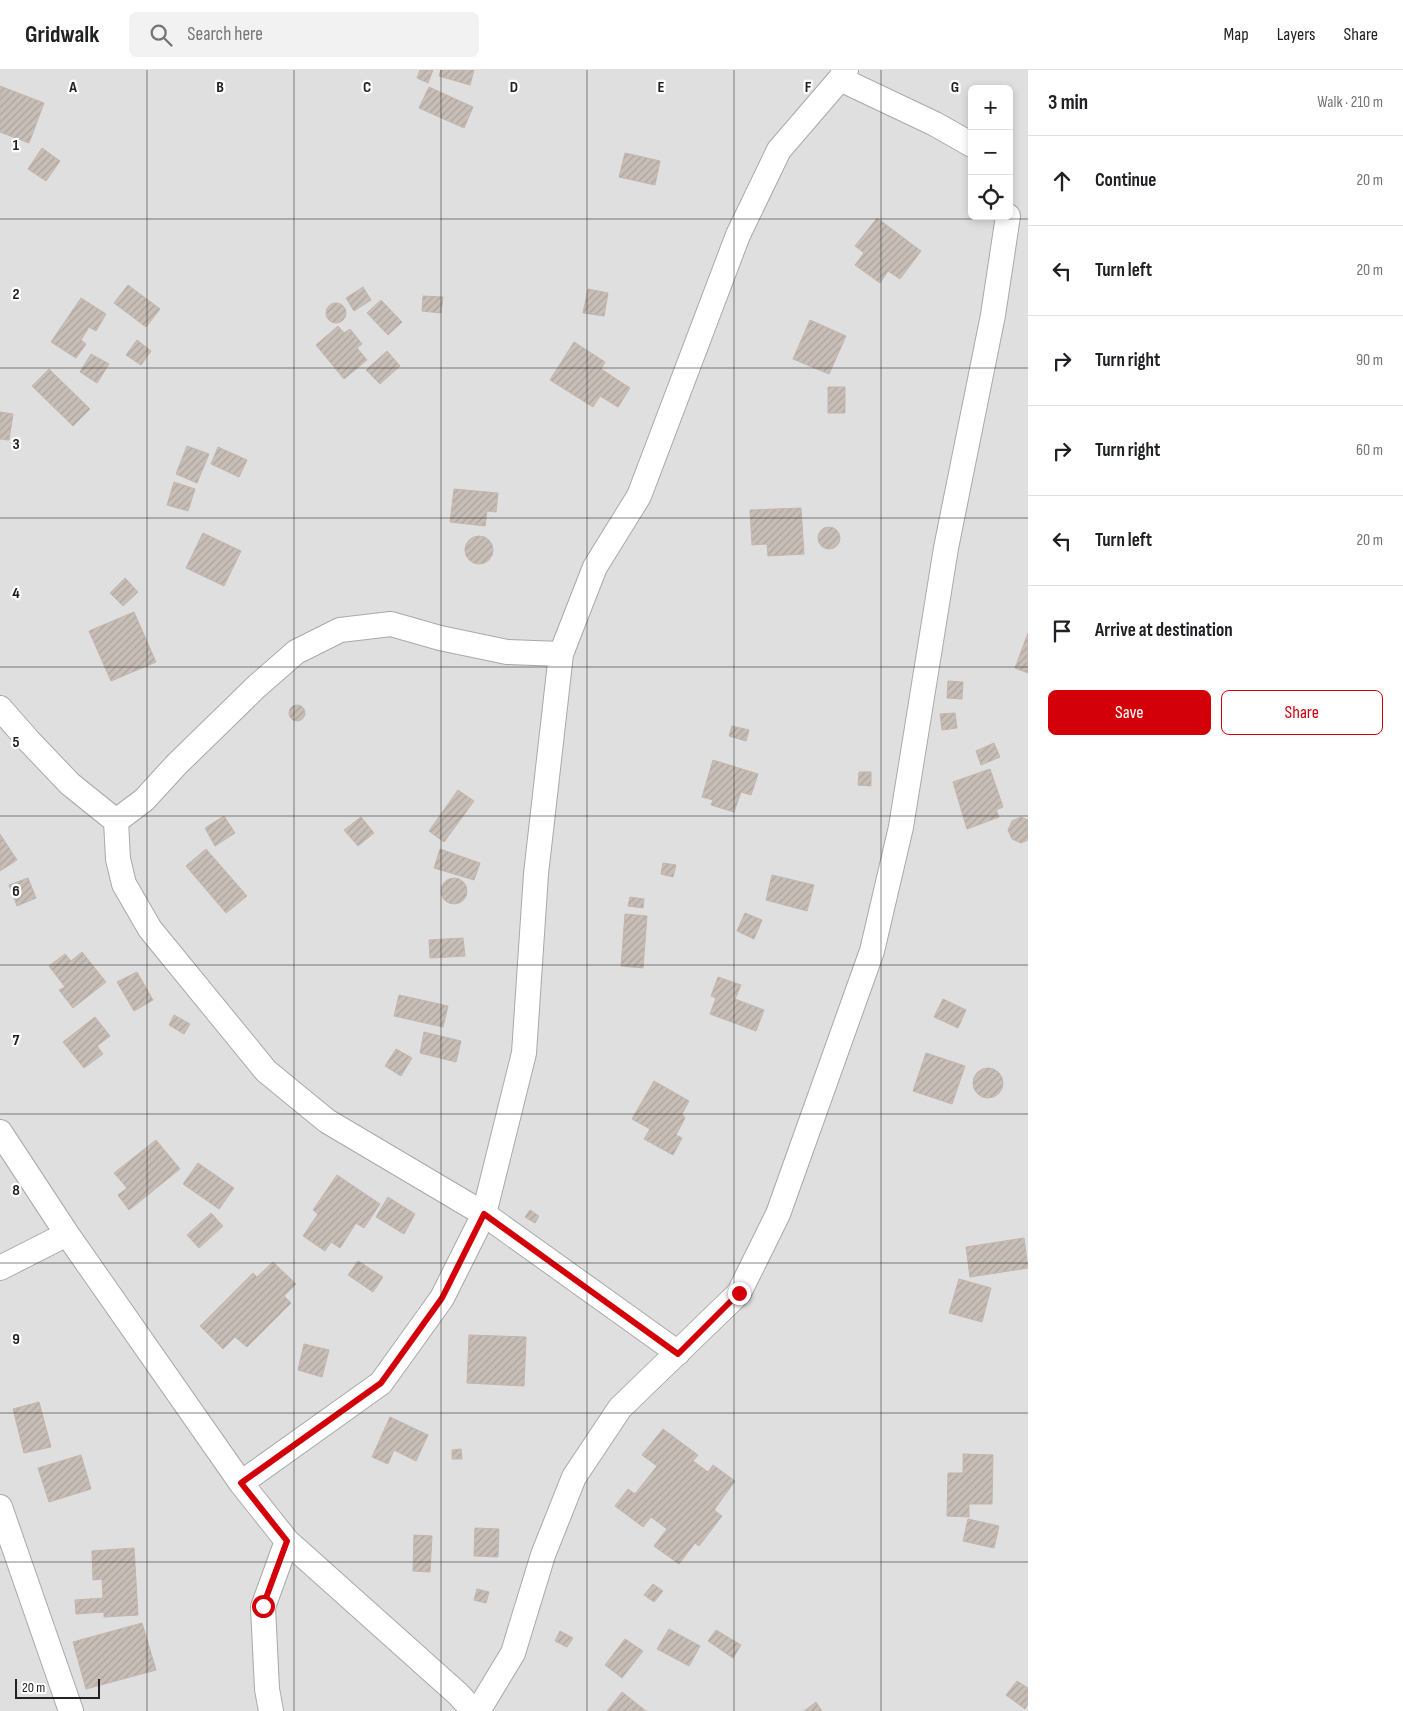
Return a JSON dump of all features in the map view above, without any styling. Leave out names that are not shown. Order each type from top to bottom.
[{"type":"street","points":[[241,1483],[381,1383],[442,1298],[484,1214],[524,1053],[536,874],[561,654],[595,568],[639,496],[738,235],[779,150],[843,75],[968,143]]},
{"type":"street","points":[[0,1132],[67,1234],[241,1483],[287,1541],[476,1711],[513,1653],[543,1555],[574,1477],[620,1408],[739,1293],[778,1214],[872,951],[901,827],[946,548],[993,315],[1007,220]]},
{"type":"street","points":[[116,822],[144,800],[177,764],[256,687],[296,652],[340,630],[391,624],[440,638],[507,652],[561,654]]},
{"type":"street","points":[[0,708],[70,784],[116,822],[118,859],[124,884],[150,929],[266,1071],[327,1121],[484,1214],[678,1354]]},
{"type":"street","points":[[0,1268],[67,1234]]},
{"type":"street","points":[[0,1507],[70,1711]]},
{"type":"street","points":[[271,1711],[267,1689],[263,1606],[287,1541]]},
{"type":"shaded area","points":[[0,70],[1028,70],[1028,1711],[0,1711]]},
{"type":"building","points":[[420,70],[433,70],[428,83],[417,78]]},
{"type":"building","points":[[441,70],[474,70],[470,85],[439,76]]},
{"type":"building","points":[[0,86],[44,103],[29,143],[0,132]]},
{"type":"building","points":[[429,87],[473,107],[464,128],[419,108]]},
{"type":"building","points":[[42,148],[60,161],[46,181],[28,169]]},
{"type":"building","points":[[625,153],[660,161],[655,185],[619,177]]},
{"type":"building","points":[[877,218],[921,251],[900,279],[888,271],[880,283],[855,265],[864,253],[855,246]]},
{"type":"building","points":[[128,285],[160,309],[146,327],[114,303]]},
{"type":"building","points":[[363,287],[371,300],[354,311],[346,298]]},
{"type":"building","points":[[588,289],[608,293],[604,316],[583,313]]},
{"type":"building","points":[[423,296],[443,297],[441,313],[422,311]]},
{"type":"building","points":[[81,298],[106,314],[96,331],[89,327],[81,340],[86,344],[76,358],[51,342]]},
{"type":"building","points":[[381,300],[402,322],[388,335],[367,313]]},
{"type":"building","points":[[336,303],[343,306],[346,313],[343,320],[336,323],[329,320],[326,313],[329,306]]},
{"type":"building","points":[[810,320],[846,336],[829,374],[793,359]]},
{"type":"building","points":[[338,326],[344,333],[350,329],[362,344],[357,348],[367,360],[344,379],[316,345]]},
{"type":"building","points":[[137,340],[151,351],[141,365],[126,355]]},
{"type":"building","points":[[574,342],[605,362],[601,369],[630,388],[618,407],[600,396],[593,407],[550,380]]},
{"type":"building","points":[[387,351],[400,366],[380,384],[366,370]]},
{"type":"building","points":[[91,354],[109,364],[97,383],[80,372]]},
{"type":"building","points":[[49,369],[90,409],[73,426],[32,386]]},
{"type":"building","points":[[828,387],[845,387],[845,413],[828,413]]},
{"type":"building","points":[[0,412],[13,414],[9,440],[0,439]]},
{"type":"building","points":[[187,446],[209,454],[197,483],[176,474]]},
{"type":"building","points":[[218,447],[247,460],[239,477],[211,464]]},
{"type":"building","points":[[174,482],[195,489],[188,511],[167,505]]},
{"type":"building","points":[[454,489],[498,493],[496,512],[487,511],[485,526],[450,522]]},
{"type":"building","points":[[801,508],[804,554],[768,556],[767,544],[752,545],[750,510]]},
{"type":"building","points":[[829,527],[837,530],[840,538],[837,546],[829,549],[821,546],[818,538],[821,530]]},
{"type":"building","points":[[203,533],[241,551],[224,586],[186,568]]},
{"type":"building","points":[[479,536],[489,540],[493,550],[489,560],[479,564],[469,560],[465,550],[469,540]]},
{"type":"building","points":[[125,578],[138,592],[123,606],[110,593]]},
{"type":"building","points":[[134,612],[156,662],[111,681],[89,631]]},
{"type":"building","points":[[1028,633],[1028,673],[1015,668]]},
{"type":"building","points":[[948,681],[963,682],[962,699],[947,698]]},
{"type":"building","points":[[294,705],[300,705],[305,710],[303,719],[294,721],[289,716],[289,710]]},
{"type":"building","points":[[955,713],[957,728],[942,730],[940,714]]},
{"type":"building","points":[[732,726],[749,730],[746,741],[729,736]]},
{"type":"building","points":[[994,743],[1000,757],[981,765],[976,751]]},
{"type":"building","points":[[713,760],[758,774],[751,795],[741,792],[734,812],[711,805],[713,800],[702,797]]},
{"type":"building","points":[[990,769],[1003,807],[996,810],[999,817],[967,829],[953,782]]},
{"type":"building","points":[[859,772],[871,772],[871,786],[858,785]]},
{"type":"building","points":[[458,790],[474,801],[444,842],[429,831]]},
{"type":"building","points":[[224,816],[235,833],[215,846],[205,828]]},
{"type":"building","points":[[361,817],[374,833],[358,846],[344,830]]},
{"type":"building","points":[[1021,817],[1028,820],[1028,840],[1021,843],[1012,839],[1008,830],[1012,821]]},
{"type":"building","points":[[0,834],[17,860],[0,871]]},
{"type":"building","points":[[206,849],[247,896],[226,913],[186,866]]},
{"type":"building","points":[[440,849],[480,863],[474,880],[434,868]]},
{"type":"building","points":[[663,863],[676,865],[673,877],[661,874]]},
{"type":"building","points":[[772,875],[814,885],[807,911],[766,900]]},
{"type":"building","points":[[28,878],[36,898],[17,906],[9,885]]},
{"type":"building","points":[[454,878],[463,882],[467,891],[463,900],[454,904],[445,900],[441,891],[445,882]]},
{"type":"building","points":[[630,897],[644,899],[643,908],[628,906]]},
{"type":"building","points":[[745,913],[762,920],[754,939],[737,931]]},
{"type":"building","points":[[625,914],[647,916],[643,968],[621,966]]},
{"type":"building","points":[[463,938],[465,956],[430,958],[429,940]]},
{"type":"building","points":[[82,952],[106,982],[73,1008],[59,990],[65,987],[49,966],[65,954],[71,961]]},
{"type":"building","points":[[137,972],[153,1000],[134,1011],[117,982]]},
{"type":"building","points":[[718,977],[741,985],[735,999],[764,1010],[756,1031],[710,1014],[716,998],[711,996]]},
{"type":"building","points":[[399,995],[448,1006],[443,1027],[394,1016]]},
{"type":"building","points":[[943,999],[966,1010],[958,1028],[934,1017]]},
{"type":"building","points":[[174,1015],[190,1024],[184,1034],[169,1025]]},
{"type":"building","points":[[95,1017],[110,1036],[97,1046],[103,1054],[84,1068],[63,1042]]},
{"type":"building","points":[[424,1032],[461,1041],[456,1062],[420,1053]]},
{"type":"building","points":[[396,1049],[412,1058],[401,1076],[385,1066]]},
{"type":"building","points":[[926,1053],[965,1066],[952,1104],[913,1091]]},
{"type":"building","points":[[988,1068],[994,1069],[1002,1077],[1002,1089],[994,1097],[988,1098],[982,1097],[974,1089],[973,1083],[974,1077],[982,1069]]},
{"type":"building","points":[[654,1081],[689,1101],[682,1114],[685,1118],[676,1135],[682,1138],[673,1155],[644,1139],[650,1129],[632,1119]]},
{"type":"building","points":[[156,1140],[180,1169],[129,1210],[118,1195],[127,1188],[114,1173]]},
{"type":"building","points":[[198,1163],[234,1188],[219,1209],[183,1184]]},
{"type":"building","points":[[337,1175],[380,1204],[364,1228],[356,1223],[340,1248],[331,1242],[325,1251],[303,1236],[318,1214],[313,1210]]},
{"type":"building","points":[[388,1197],[415,1214],[404,1234],[376,1217]]},
{"type":"building","points":[[530,1210],[539,1216],[535,1223],[525,1217]]},
{"type":"building","points":[[211,1213],[223,1226],[199,1248],[187,1235]]},
{"type":"building","points":[[1024,1238],[1028,1268],[970,1277],[966,1247]]},
{"type":"building","points":[[358,1261],[383,1277],[373,1292],[348,1275]]},
{"type":"building","points":[[273,1262],[296,1284],[284,1296],[291,1303],[247,1347],[235,1337],[223,1349],[200,1326],[253,1273],[257,1277]]},
{"type":"building","points":[[959,1279],[991,1288],[982,1322],[949,1313]]},
{"type":"building","points":[[469,1335],[526,1337],[524,1386],[467,1383]]},
{"type":"building","points":[[304,1344],[329,1350],[322,1377],[298,1370]]},
{"type":"building","points":[[39,1402],[51,1447],[24,1453],[13,1409]]},
{"type":"building","points":[[390,1417],[428,1435],[416,1461],[394,1450],[388,1464],[372,1457]]},
{"type":"building","points":[[663,1429],[698,1455],[693,1461],[708,1472],[713,1465],[735,1481],[714,1510],[722,1516],[699,1546],[695,1543],[679,1564],[654,1546],[667,1529],[651,1517],[643,1527],[615,1506],[628,1489],[635,1494],[657,1466],[642,1455]]},
{"type":"building","points":[[461,1449],[462,1459],[452,1459],[452,1450]]},
{"type":"building","points":[[963,1454],[993,1455],[992,1504],[969,1504],[969,1517],[947,1516],[948,1473],[963,1473]]},
{"type":"building","points":[[81,1455],[91,1489],[49,1502],[38,1468]]},
{"type":"building","points":[[968,1519],[999,1526],[994,1548],[963,1541]]},
{"type":"building","points":[[475,1528],[499,1529],[498,1557],[474,1556]]},
{"type":"building","points":[[414,1535],[432,1536],[430,1572],[413,1571]]},
{"type":"building","points":[[134,1548],[138,1615],[104,1617],[104,1612],[76,1614],[75,1600],[103,1598],[102,1579],[93,1580],[92,1551]]},
{"type":"building","points":[[653,1584],[663,1591],[654,1602],[644,1595]]},
{"type":"building","points":[[477,1589],[489,1592],[486,1603],[474,1600]]},
{"type":"building","points":[[142,1623],[156,1670],[86,1689],[73,1642]]},
{"type":"building","points":[[669,1629],[700,1646],[689,1666],[657,1649]]},
{"type":"building","points":[[716,1630],[741,1645],[733,1658],[708,1641]]},
{"type":"building","points":[[560,1631],[573,1638],[567,1647],[555,1641]]},
{"type":"building","points":[[625,1639],[643,1651],[622,1678],[605,1665]]},
{"type":"building","points":[[1017,1681],[1028,1688],[1028,1704],[1025,1709],[1006,1695]]},
{"type":"building","points":[[622,1692],[646,1711],[607,1711]]},
{"type":"building","points":[[816,1702],[822,1711],[804,1711]]},
{"type":"route","points":[[263,1606],[287,1541],[241,1483],[381,1383],[442,1298],[484,1214],[678,1354],[739,1293]]}]
